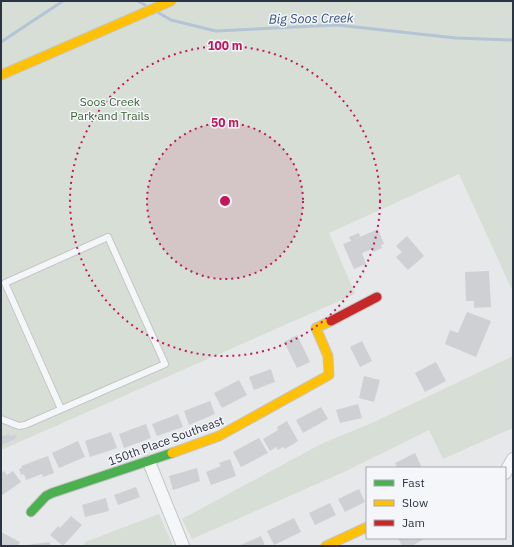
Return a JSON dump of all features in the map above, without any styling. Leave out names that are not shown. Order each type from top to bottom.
[{"type":"street","points":[[1,75],[171,1]]},
{"type":"street","name":"150th Place Southeast","points":[[30,512],[46,496],[52,493],[149,462],[219,436],[329,375],[332,365],[316,328],[377,297]]},
{"type":"street","points":[[506,471],[513,459]]},
{"type":"street","points":[[149,462],[183,546]]},
{"type":"street","points":[[326,546],[366,527]]},
{"type":"lane","points":[[1,419],[20,426],[25,426],[165,364],[108,237],[5,283],[61,410]]},
{"type":"green space","name":"Soos Creek Park and Trails","points":[[1,1],[513,1],[513,292],[459,174],[329,233],[355,294],[1,450]]},
{"type":"green space","points":[[513,356],[513,428],[443,459],[429,430],[344,472],[192,539],[182,519],[321,444],[372,423]]},
{"type":"green space","points":[[159,514],[173,546],[83,546],[85,542]]},
{"type":"building","points":[[378,229],[384,244],[381,245],[382,248],[373,252],[372,249],[362,253],[366,264],[354,269],[343,244],[351,241],[349,237],[359,233],[360,237]]},
{"type":"building","points":[[407,236],[424,256],[408,270],[396,257],[402,252],[396,246]]},
{"type":"building","points":[[489,271],[491,307],[474,308],[474,301],[466,301],[465,272]]},
{"type":"building","points":[[467,312],[491,321],[476,357],[445,344],[450,330],[458,333]]},
{"type":"building","points":[[297,335],[310,362],[297,368],[284,342]]},
{"type":"building","points":[[362,341],[372,361],[360,367],[350,347]]},
{"type":"building","points":[[436,362],[446,381],[425,392],[415,373]]},
{"type":"building","points":[[271,369],[275,382],[254,390],[249,377]]},
{"type":"building","points":[[364,376],[380,380],[374,402],[359,398]]},
{"type":"building","points":[[239,380],[247,395],[222,408],[214,393]]},
{"type":"building","points":[[210,401],[215,414],[189,425],[184,411]]},
{"type":"building","points":[[358,404],[362,418],[340,423],[336,410]]},
{"type":"building","points":[[321,407],[328,419],[303,433],[296,420]]},
{"type":"building","points":[[178,414],[183,427],[157,436],[152,424]]},
{"type":"building","points":[[287,421],[298,441],[285,449],[283,447],[278,450],[276,447],[270,451],[263,439],[278,430],[277,427]]},
{"type":"building","points":[[146,424],[151,438],[124,448],[119,434]]},
{"type":"building","points":[[111,432],[117,448],[90,457],[85,441]]},
{"type":"building","points":[[9,434],[10,436],[15,434],[17,438],[2,445],[1,437]]},
{"type":"building","points":[[259,438],[268,453],[241,467],[233,452]]},
{"type":"building","points":[[78,441],[85,457],[59,468],[52,453]]},
{"type":"building","points":[[415,453],[422,467],[397,467],[395,463]]},
{"type":"building","points":[[48,456],[54,473],[43,477],[42,474],[26,480],[24,474],[21,475],[19,469],[22,468],[21,466]]},
{"type":"building","points":[[230,459],[236,476],[211,485],[206,472],[221,466],[219,463]]},
{"type":"building","points":[[197,468],[200,481],[173,490],[169,476]]},
{"type":"building","points":[[4,471],[7,475],[13,471],[21,482],[1,496],[1,474]]},
{"type":"building","points":[[136,487],[140,497],[118,505],[114,495]]},
{"type":"building","points":[[359,489],[365,502],[345,512],[338,499]]},
{"type":"building","points":[[106,498],[109,511],[85,517],[82,505]]},
{"type":"building","points":[[330,503],[336,515],[315,525],[309,513]]},
{"type":"building","points":[[71,516],[82,525],[63,546],[50,535],[58,526],[60,528]]},
{"type":"building","points":[[294,518],[301,532],[274,545],[267,531]]},
{"type":"building","points":[[1,532],[20,542],[18,546],[1,546]]},
{"type":"building","points":[[261,536],[265,546],[238,546]]},
{"type":"building","points":[[398,539],[424,539],[412,546],[402,546]]},
{"type":"building","points":[[50,542],[50,546],[27,546],[27,545]]},
{"type":"waterway","name":"Big Soos Creek","points":[[1,42],[63,1]]},
{"type":"waterway","name":"Big Soos Creek","points":[[138,1],[145,5]]},
{"type":"waterway","name":"Big Soos Creek","points":[[159,13],[171,20],[216,31],[337,25],[456,38],[513,40]]},
{"type":"traffic: fast","points":[[31,512],[46,496],[52,493],[172,453]]},
{"type":"traffic: slow","points":[[1,75],[171,1]]},
{"type":"traffic: slow","points":[[172,453],[219,436],[329,375],[328,356],[316,328],[331,321]]},
{"type":"traffic: slow","points":[[326,546],[366,527]]},
{"type":"traffic: jam","points":[[331,321],[377,297]]}]
